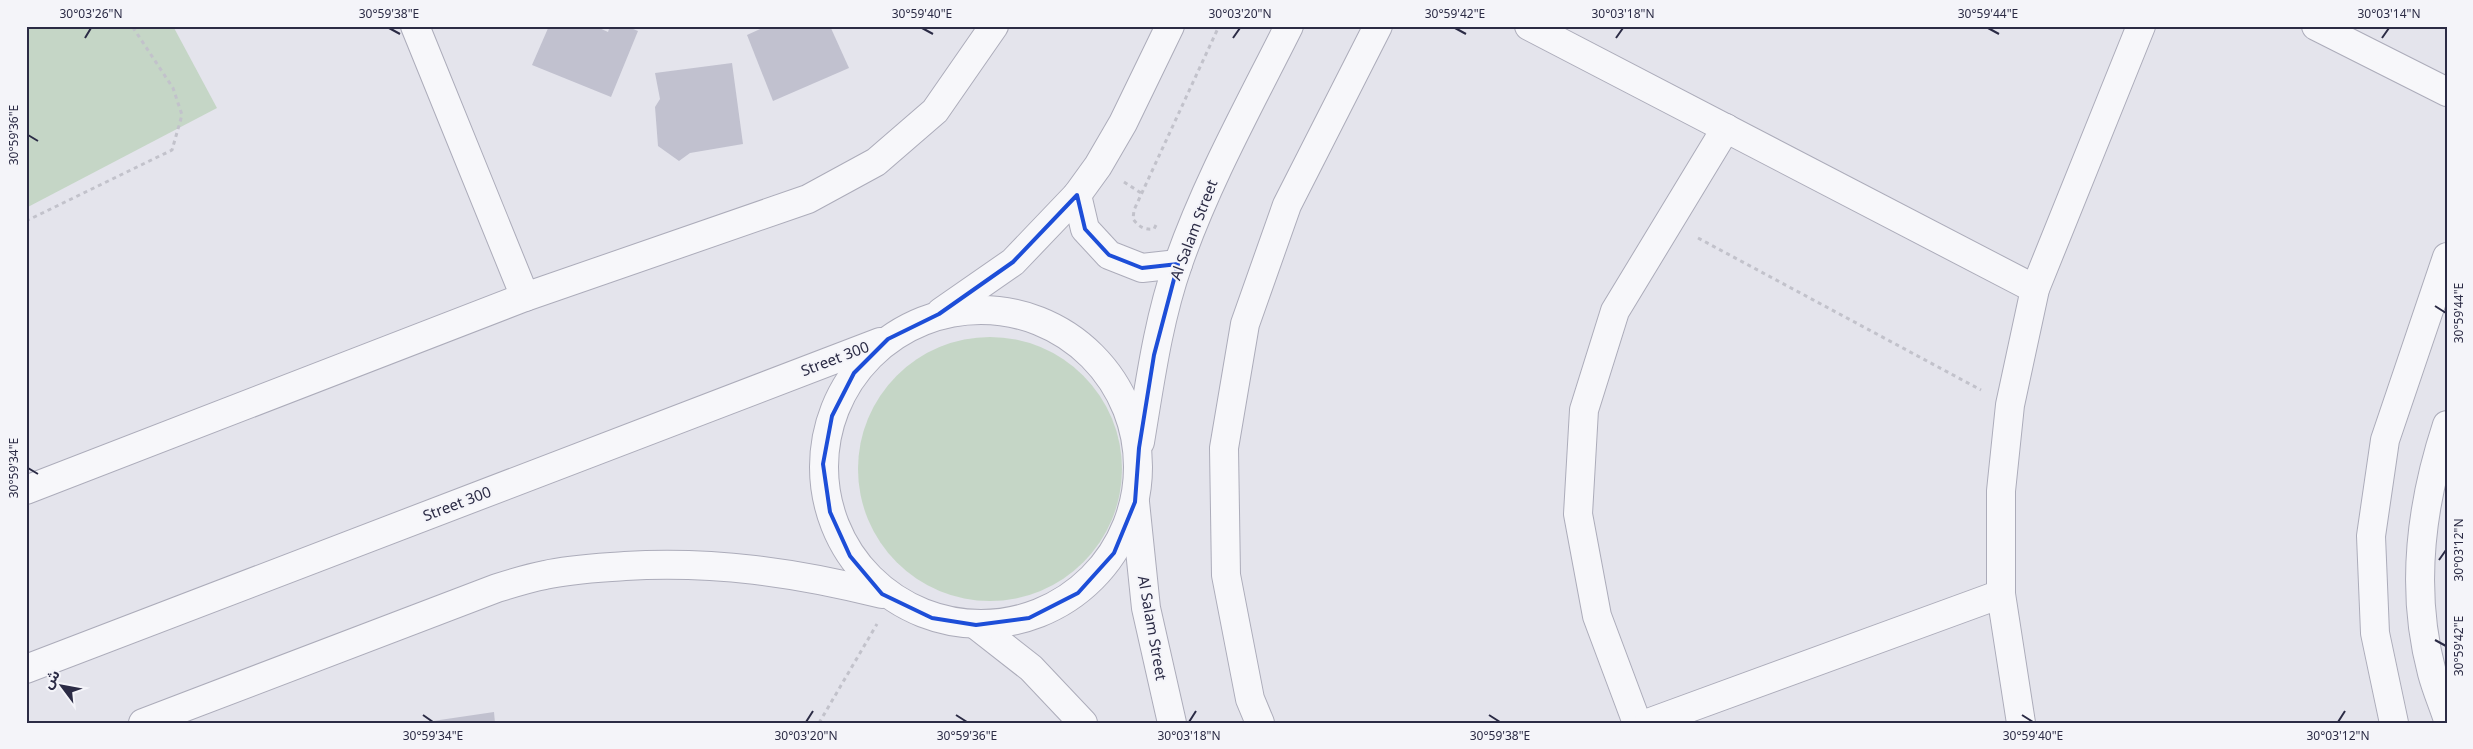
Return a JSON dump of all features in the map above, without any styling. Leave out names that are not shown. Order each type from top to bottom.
[{"type":"street","points":[[415,26],[525,297]]},
{"type":"street","points":[[26,490],[525,297],[808,199],[876,162],[935,111],[994,26]]},
{"type":"street","points":[[887,596],[850,556],[830,512],[823,464],[832,416],[854,373],[888,339],[939,314],[1014,262],[1077,195],[1098,166],[1123,123],[1170,26]]},
{"type":"street","name":"Al Salam Street","points":[[1172,723],[1146,608],[1135,502],[1139,448],[1154,355],[1178,264],[1212,179],[1289,26]]},
{"type":"street","points":[[1260,723],[1250,699],[1226,575],[1224,448],[1245,324],[1287,205],[1378,26]]},
{"type":"street","points":[[1529,26],[2035,289]]},
{"type":"street","points":[[2021,723],[2001,594],[2000,491],[2010,405],[2035,289],[2141,26]]},
{"type":"street","points":[[2316,26],[2447,92]]},
{"type":"street","points":[[1637,723],[1596,616],[1578,514],[1584,410],[1615,312],[1726,128]]},
{"type":"street","points":[[1077,195],[1085,228],[1109,255],[1142,268],[1178,264]]},
{"type":"street","points":[[2394,723],[2375,633],[2371,536],[2385,440],[2447,258]]},
{"type":"street","points":[[939,314],[993,308],[1046,321],[1091,352],[1123,396],[1139,448]]},
{"type":"street","name":"Street 300","points":[[26,669],[888,339]]},
{"type":"street","points":[[2447,425],[2434,464],[2421,533],[2421,603],[2432,673],[2447,717]]},
{"type":"street","points":[[143,723],[497,588],[546,574],[602,567],[716,565],[772,570],[828,580],[887,596],[932,618],[976,626],[1030,618],[1078,593],[1114,552],[1135,502]]},
{"type":"street","points":[[1648,723],[2001,594]]},
{"type":"street","points":[[976,626],[1031,668],[1080,721]]},
{"type":"path","points":[[26,221],[172,150],[182,115],[173,88],[132,26]]},
{"type":"path","points":[[1158,223],[1154,229],[1145,230],[1138,226],[1133,219],[1134,210],[1219,26]]},
{"type":"path","points":[[1669,222],[2010,405]]},
{"type":"path","points":[[819,723],[887,596]]},
{"type":"highlighted area","points":[[1077,195],[1085,229],[1109,255],[1142,268],[1178,264],[1154,355],[1139,448],[1135,502],[1114,553],[1078,593],[1029,618],[976,625],[932,618],[882,594],[850,556],[830,512],[823,464],[832,416],[854,373],[888,339],[939,314],[1013,262]]},
{"type":"green space","points":[[26,26],[173,26],[217,108],[26,208]]},
{"type":"green space","points":[[990,337],[1016,340],[1040,347],[1074,367],[1092,385],[1112,419],[1119,443],[1122,469],[1119,495],[1112,519],[1092,553],[1074,571],[1040,591],[1016,598],[990,601],[964,598],[940,591],[906,571],[888,553],[868,519],[861,495],[858,469],[861,443],[868,419],[888,385],[906,367],[940,347],[964,340]]},
{"type":"building","points":[[549,26],[595,26],[608,32],[610,26],[626,26],[638,31],[611,97],[532,65]]},
{"type":"building","points":[[767,26],[830,26],[849,68],[773,101],[747,35]]},
{"type":"building","points":[[732,63],[743,144],[690,153],[679,161],[658,146],[655,107],[660,99],[655,73]]},
{"type":"building","points":[[494,712],[495,723],[426,723],[426,722]]}]
